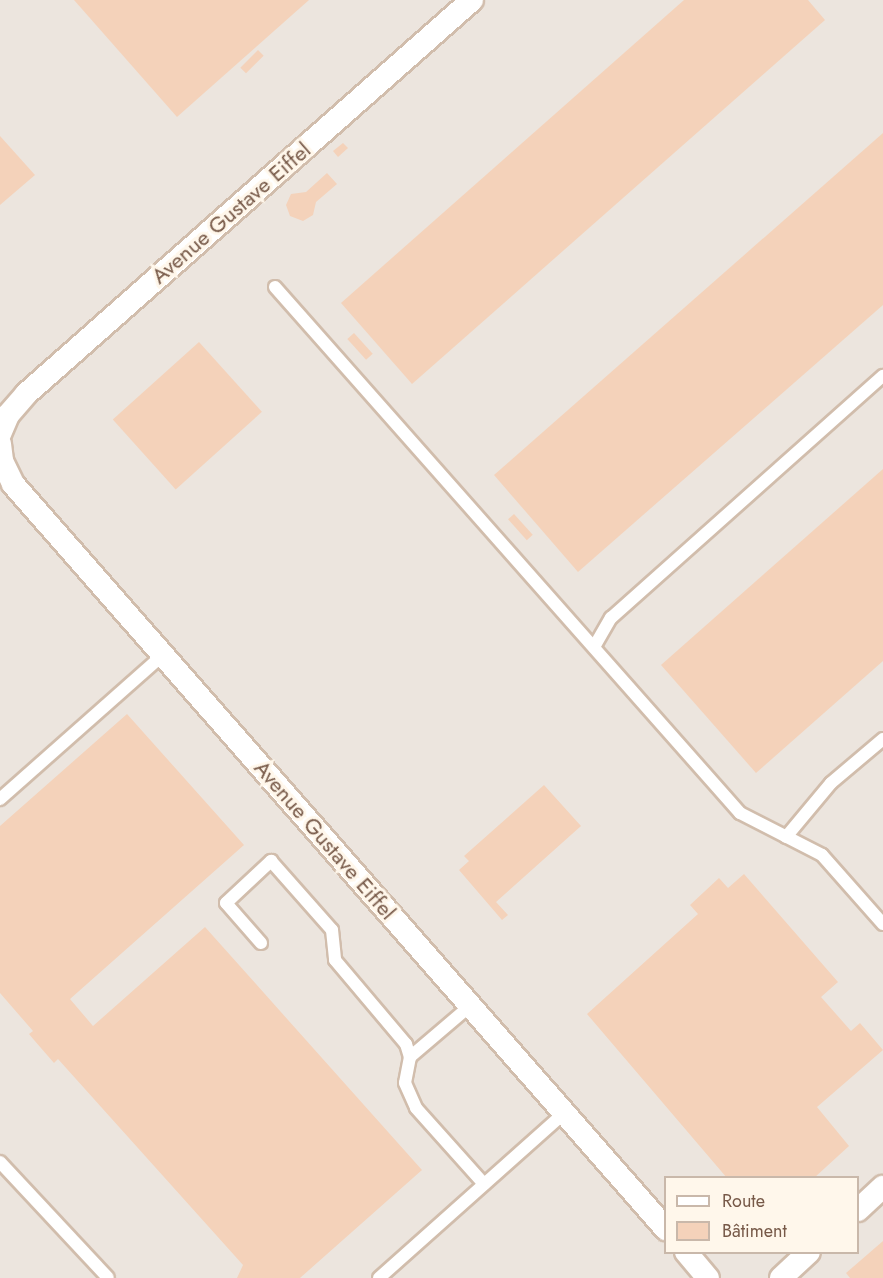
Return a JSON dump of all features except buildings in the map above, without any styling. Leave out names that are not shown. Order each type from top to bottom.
[{"type":"street","name":"Avenue Gustave Eiffel","points":[[0,434],[8,415],[26,394],[472,0]]},
{"type":"street","name":"Avenue Gustave Eiffel","points":[[0,444],[2,461],[13,484],[664,1227]]},
{"type":"street","points":[[859,1209],[883,1187]]},
{"type":"street","points":[[688,1254],[708,1278]]},
{"type":"street","points":[[781,1278],[807,1254]]},
{"type":"lane","points":[[275,287],[740,813],[822,855],[883,924]]},
{"type":"lane","points":[[594,647],[610,618],[883,376]]},
{"type":"lane","points":[[0,800],[163,655]]},
{"type":"lane","points":[[786,837],[831,783],[883,739]]},
{"type":"lane","points":[[261,943],[226,903],[271,861],[332,930],[335,960],[406,1044],[410,1057],[407,1094],[484,1184]]},
{"type":"lane","points":[[410,1057],[470,1006]]},
{"type":"lane","points":[[379,1278],[564,1113]]},
{"type":"lane","points":[[0,1162],[108,1278]]},
{"type":"shaded area","points":[[0,0],[883,0],[883,1278],[0,1278]]}]
